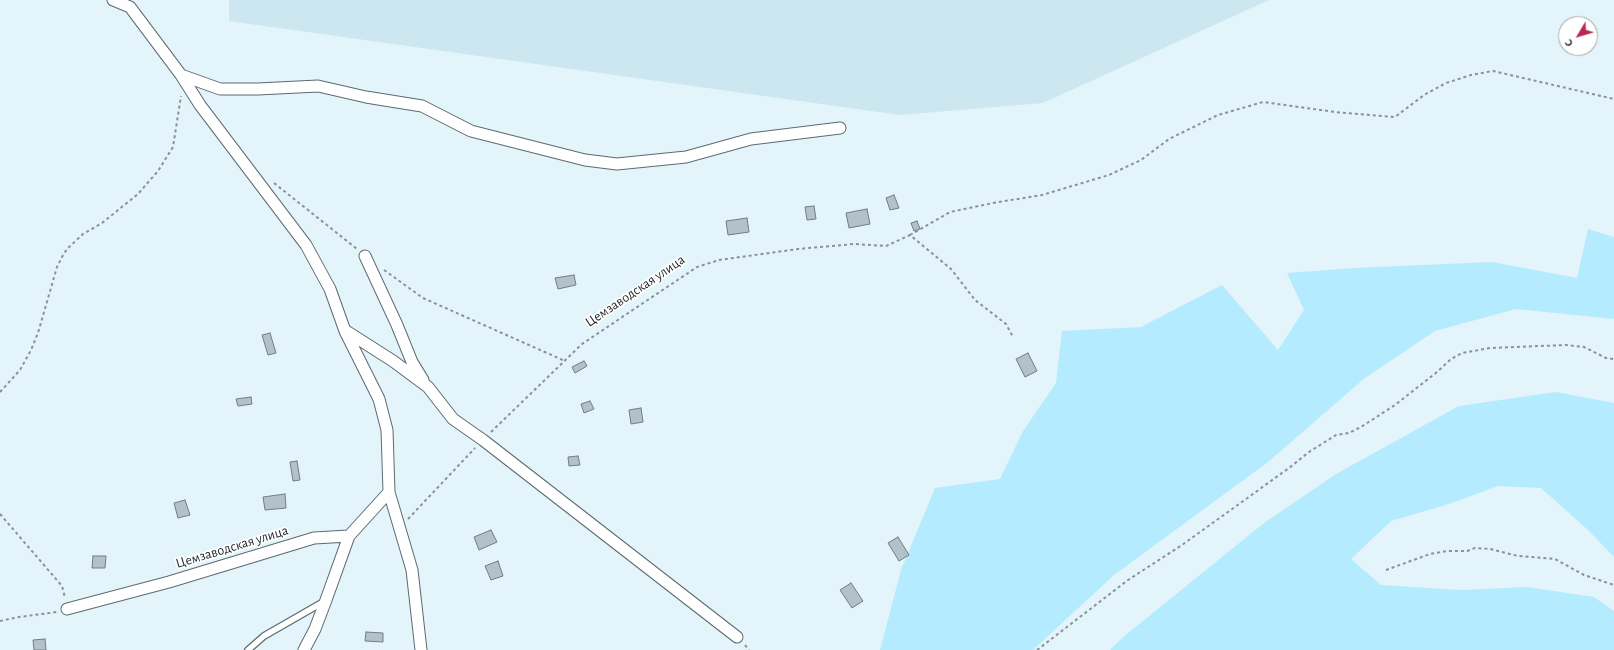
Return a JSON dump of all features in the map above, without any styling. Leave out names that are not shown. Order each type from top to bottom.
[{"type":"street","points":[[113,0],[130,7],[181,75],[200,105],[306,245],[330,289],[345,331],[379,399],[387,430],[389,492],[412,570],[421,650]]},
{"type":"street","points":[[181,75],[220,89],[318,86],[366,97],[422,106],[471,131],[585,160],[617,164],[686,157],[751,139],[840,128]]},
{"type":"street","points":[[365,256],[397,325],[412,362],[428,387],[453,418],[737,637]]},
{"type":"street","points":[[345,331],[393,361],[428,387]]},
{"type":"street","points":[[304,650],[315,629],[349,536],[389,492]]},
{"type":"street","name":"Цемзаводская улица","points":[[67,609],[168,582],[314,538],[349,536]]},
{"type":"lane","points":[[248,650],[264,636],[326,600]]},
{"type":"path","name":"Цемзаводская улица","points":[[400,528],[483,440],[582,344],[697,267],[719,260],[798,249],[854,244],[886,246],[910,235],[950,212],[1042,195],[1109,175],[1141,160],[1169,139],[1218,115],[1263,102],[1335,112],[1394,117],[1424,95],[1446,83],[1471,74],[1493,71],[1614,99]]},
{"type":"path","points":[[0,392],[20,370],[31,350],[38,333],[57,267],[67,249],[83,234],[102,223],[138,194],[158,171],[173,147],[181,96]]},
{"type":"path","points":[[270,179],[365,256],[423,298],[566,361]]},
{"type":"path","points":[[910,235],[951,270],[976,300],[1006,324],[1013,337]]},
{"type":"path","points":[[1037,650],[1128,580],[1182,545],[1309,452],[1336,435],[1349,433],[1361,427],[1395,405],[1451,359],[1462,354],[1490,348],[1566,345],[1584,347],[1606,358],[1614,359]]},
{"type":"path","points":[[0,514],[62,586],[67,609],[47,614],[0,621]]},
{"type":"path","points":[[1386,570],[1430,554],[1447,551],[1467,551],[1475,548],[1490,549],[1518,556],[1555,559],[1584,575],[1614,585]]},
{"type":"shaded area","points":[[229,0],[1269,0],[1043,103],[900,115],[229,21]]},
{"type":"shaded area","points":[[1588,229],[1614,237],[1614,319],[1516,309],[1435,331],[1365,378],[1268,462],[1114,575],[1033,650],[880,650],[901,570],[935,488],[1000,479],[1023,431],[1056,383],[1062,331],[1141,327],[1222,285],[1278,350],[1304,310],[1287,273],[1354,268],[1492,262],[1577,278]]},
{"type":"shaded area","points":[[1556,392],[1614,403],[1614,557],[1588,530],[1541,488],[1498,486],[1449,504],[1391,521],[1351,559],[1381,585],[1461,590],[1527,587],[1594,597],[1614,611],[1614,650],[1110,650],[1122,638],[1264,523],[1336,474],[1459,406]]},
{"type":"building","points":[[894,195],[899,208],[890,210],[886,198]]},
{"type":"building","points":[[814,206],[816,219],[807,220],[805,207]]},
{"type":"building","points":[[867,209],[870,224],[849,228],[846,213]]},
{"type":"building","points":[[747,218],[749,232],[728,235],[726,221]]},
{"type":"building","points":[[917,221],[920,229],[914,231],[911,223]]},
{"type":"building","points":[[574,275],[576,285],[558,289],[555,278]]},
{"type":"building","points":[[270,333],[276,353],[268,355],[262,335]]},
{"type":"building","points":[[1028,353],[1037,371],[1025,377],[1016,359]]},
{"type":"building","points":[[584,361],[587,366],[575,373],[572,367]]},
{"type":"building","points":[[251,397],[252,404],[238,406],[236,399]]},
{"type":"building","points":[[590,401],[594,409],[584,413],[581,404]]},
{"type":"building","points":[[641,408],[643,422],[631,424],[629,410]]},
{"type":"building","points":[[578,456],[580,465],[569,466],[568,457]]},
{"type":"building","points":[[297,461],[300,480],[293,481],[290,462]]},
{"type":"building","points":[[285,494],[286,508],[265,510],[263,497]]},
{"type":"building","points":[[185,500],[190,515],[178,518],[174,503]]},
{"type":"building","points":[[491,530],[497,542],[479,550],[474,537]]},
{"type":"building","points":[[898,537],[909,555],[899,561],[888,543]]},
{"type":"building","points":[[93,556],[106,556],[105,568],[92,568]]},
{"type":"building","points":[[498,561],[503,576],[491,580],[485,566]]},
{"type":"building","points":[[851,583],[863,601],[852,608],[840,590]]},
{"type":"building","points":[[366,632],[383,633],[383,642],[365,641]]},
{"type":"building","points":[[45,639],[46,650],[34,650],[33,640]]}]
